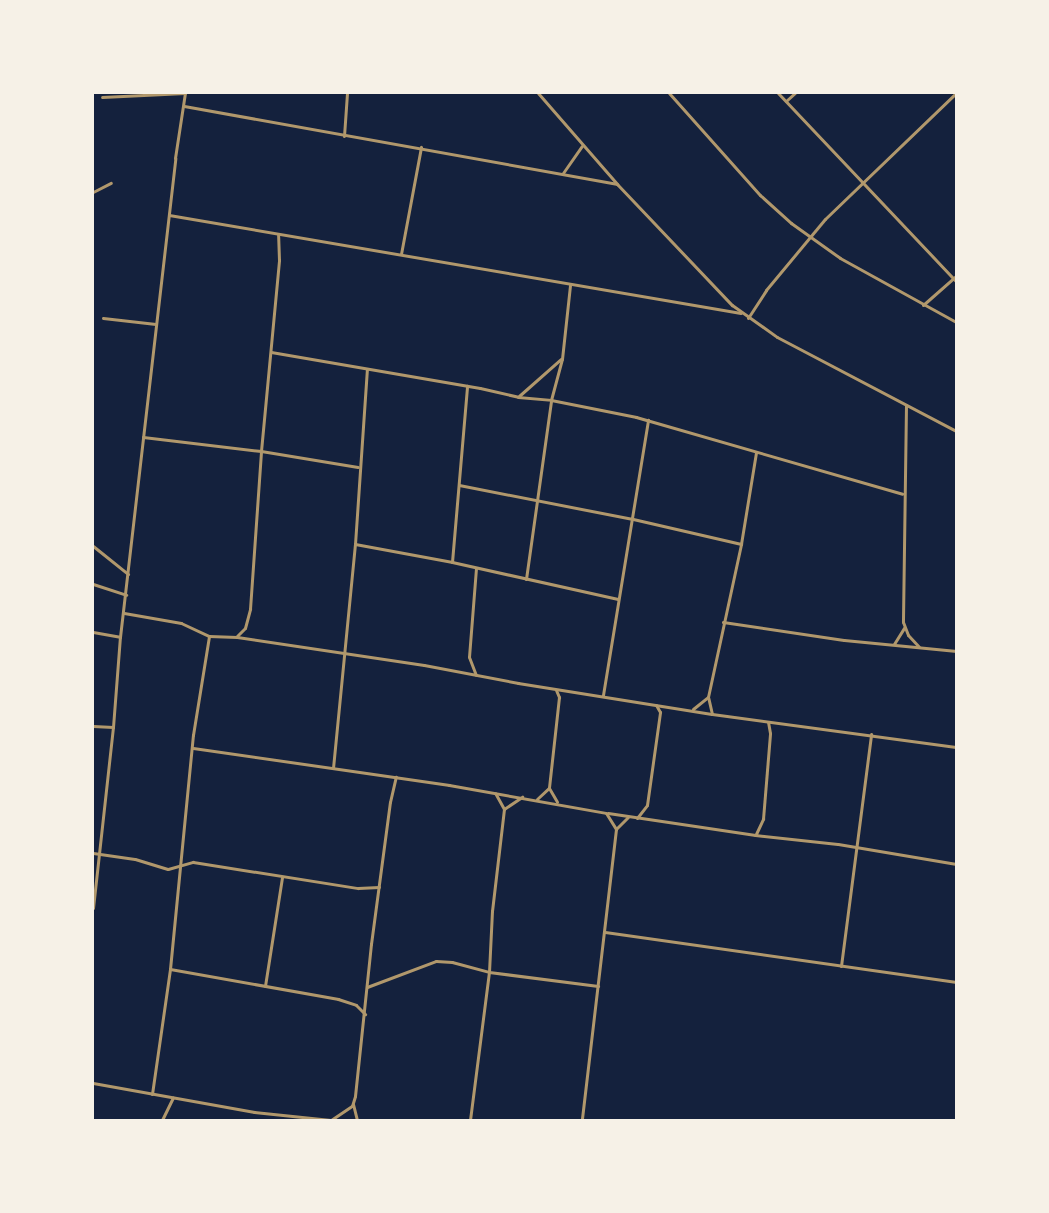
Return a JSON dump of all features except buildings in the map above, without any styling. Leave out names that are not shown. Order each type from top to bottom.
[{"type":"street","points":[[93,908],[113,727],[120,638],[185,93],[102,97]]},
{"type":"street","points":[[344,136],[347,93]]},
{"type":"street","points":[[538,93],[617,184],[720,295],[741,313],[777,336],[956,431]]},
{"type":"street","points":[[669,93],[760,195],[809,238],[922,305],[956,322]]},
{"type":"street","points":[[778,93],[955,279],[922,305]]},
{"type":"street","points":[[786,101],[795,93]]},
{"type":"street","points":[[748,318],[766,290],[809,238],[862,181],[956,93]]},
{"type":"street","points":[[184,106],[344,136],[422,147],[617,184]]},
{"type":"street","points":[[562,173],[583,145]]},
{"type":"street","points":[[401,255],[422,147]]},
{"type":"street","points":[[93,192],[111,183]]},
{"type":"street","points":[[169,215],[741,313]]},
{"type":"street","points":[[237,637],[245,628],[250,609],[261,451],[279,260],[278,235]]},
{"type":"street","points":[[526,579],[551,400],[562,358],[570,285]]},
{"type":"street","points":[[103,318],[156,324]]},
{"type":"street","points":[[271,352],[518,397],[551,400],[648,420],[902,494]]},
{"type":"street","points":[[518,397],[562,358]]},
{"type":"street","points":[[333,768],[342,654],[355,544],[358,467],[367,369]]},
{"type":"street","points":[[452,561],[467,386]]},
{"type":"street","points":[[894,644],[904,627],[902,494],[906,405]]},
{"type":"street","points":[[603,695],[648,420]]},
{"type":"street","points":[[143,437],[261,451],[358,467]]},
{"type":"street","points":[[712,714],[708,697],[722,622],[741,544],[756,452]]},
{"type":"street","points":[[459,485],[633,519],[741,544]]},
{"type":"street","points":[[355,544],[452,561],[618,599]]},
{"type":"street","points":[[93,546],[128,574]]},
{"type":"street","points":[[476,568],[469,657],[476,676]]},
{"type":"street","points":[[93,584],[126,595]]},
{"type":"street","points":[[124,613],[181,623],[209,636],[237,637],[424,665],[476,676],[712,714],[956,747]]},
{"type":"street","points":[[722,622],[844,640],[956,651]]},
{"type":"street","points":[[904,627],[919,646]]},
{"type":"street","points":[[93,632],[120,638]]},
{"type":"street","points":[[152,1094],[170,969],[193,748],[209,636]]},
{"type":"street","points":[[555,689],[559,697],[549,788],[557,802]]},
{"type":"street","points":[[693,710],[708,697]]},
{"type":"street","points":[[638,818],[647,805],[660,712],[656,704]]},
{"type":"street","points":[[755,835],[764,819],[770,733],[768,722]]},
{"type":"street","points":[[93,726],[113,727]]},
{"type":"street","points":[[841,966],[871,734]]},
{"type":"street","points":[[193,748],[495,792],[638,818],[838,844],[856,849],[956,864]]},
{"type":"street","points":[[357,1120],[353,1104],[390,802],[396,777]]},
{"type":"street","points":[[537,799],[549,788]]},
{"type":"street","points":[[470,1120],[489,972],[492,911],[504,809],[495,792]]},
{"type":"street","points":[[504,809],[523,797]]},
{"type":"street","points":[[582,1120],[616,829],[606,813]]},
{"type":"street","points":[[616,829],[629,816]]},
{"type":"street","points":[[93,853],[168,869],[193,862],[358,888],[380,886]]},
{"type":"street","points":[[265,986],[282,877]]},
{"type":"street","points":[[605,932],[956,982]]},
{"type":"street","points":[[367,987],[436,961],[452,962],[489,972],[598,986]]},
{"type":"street","points":[[170,969],[348,1002],[365,1014]]},
{"type":"street","points":[[93,1083],[254,1112],[332,1120],[353,1104]]},
{"type":"street","points":[[162,1120],[173,1097]]}]
